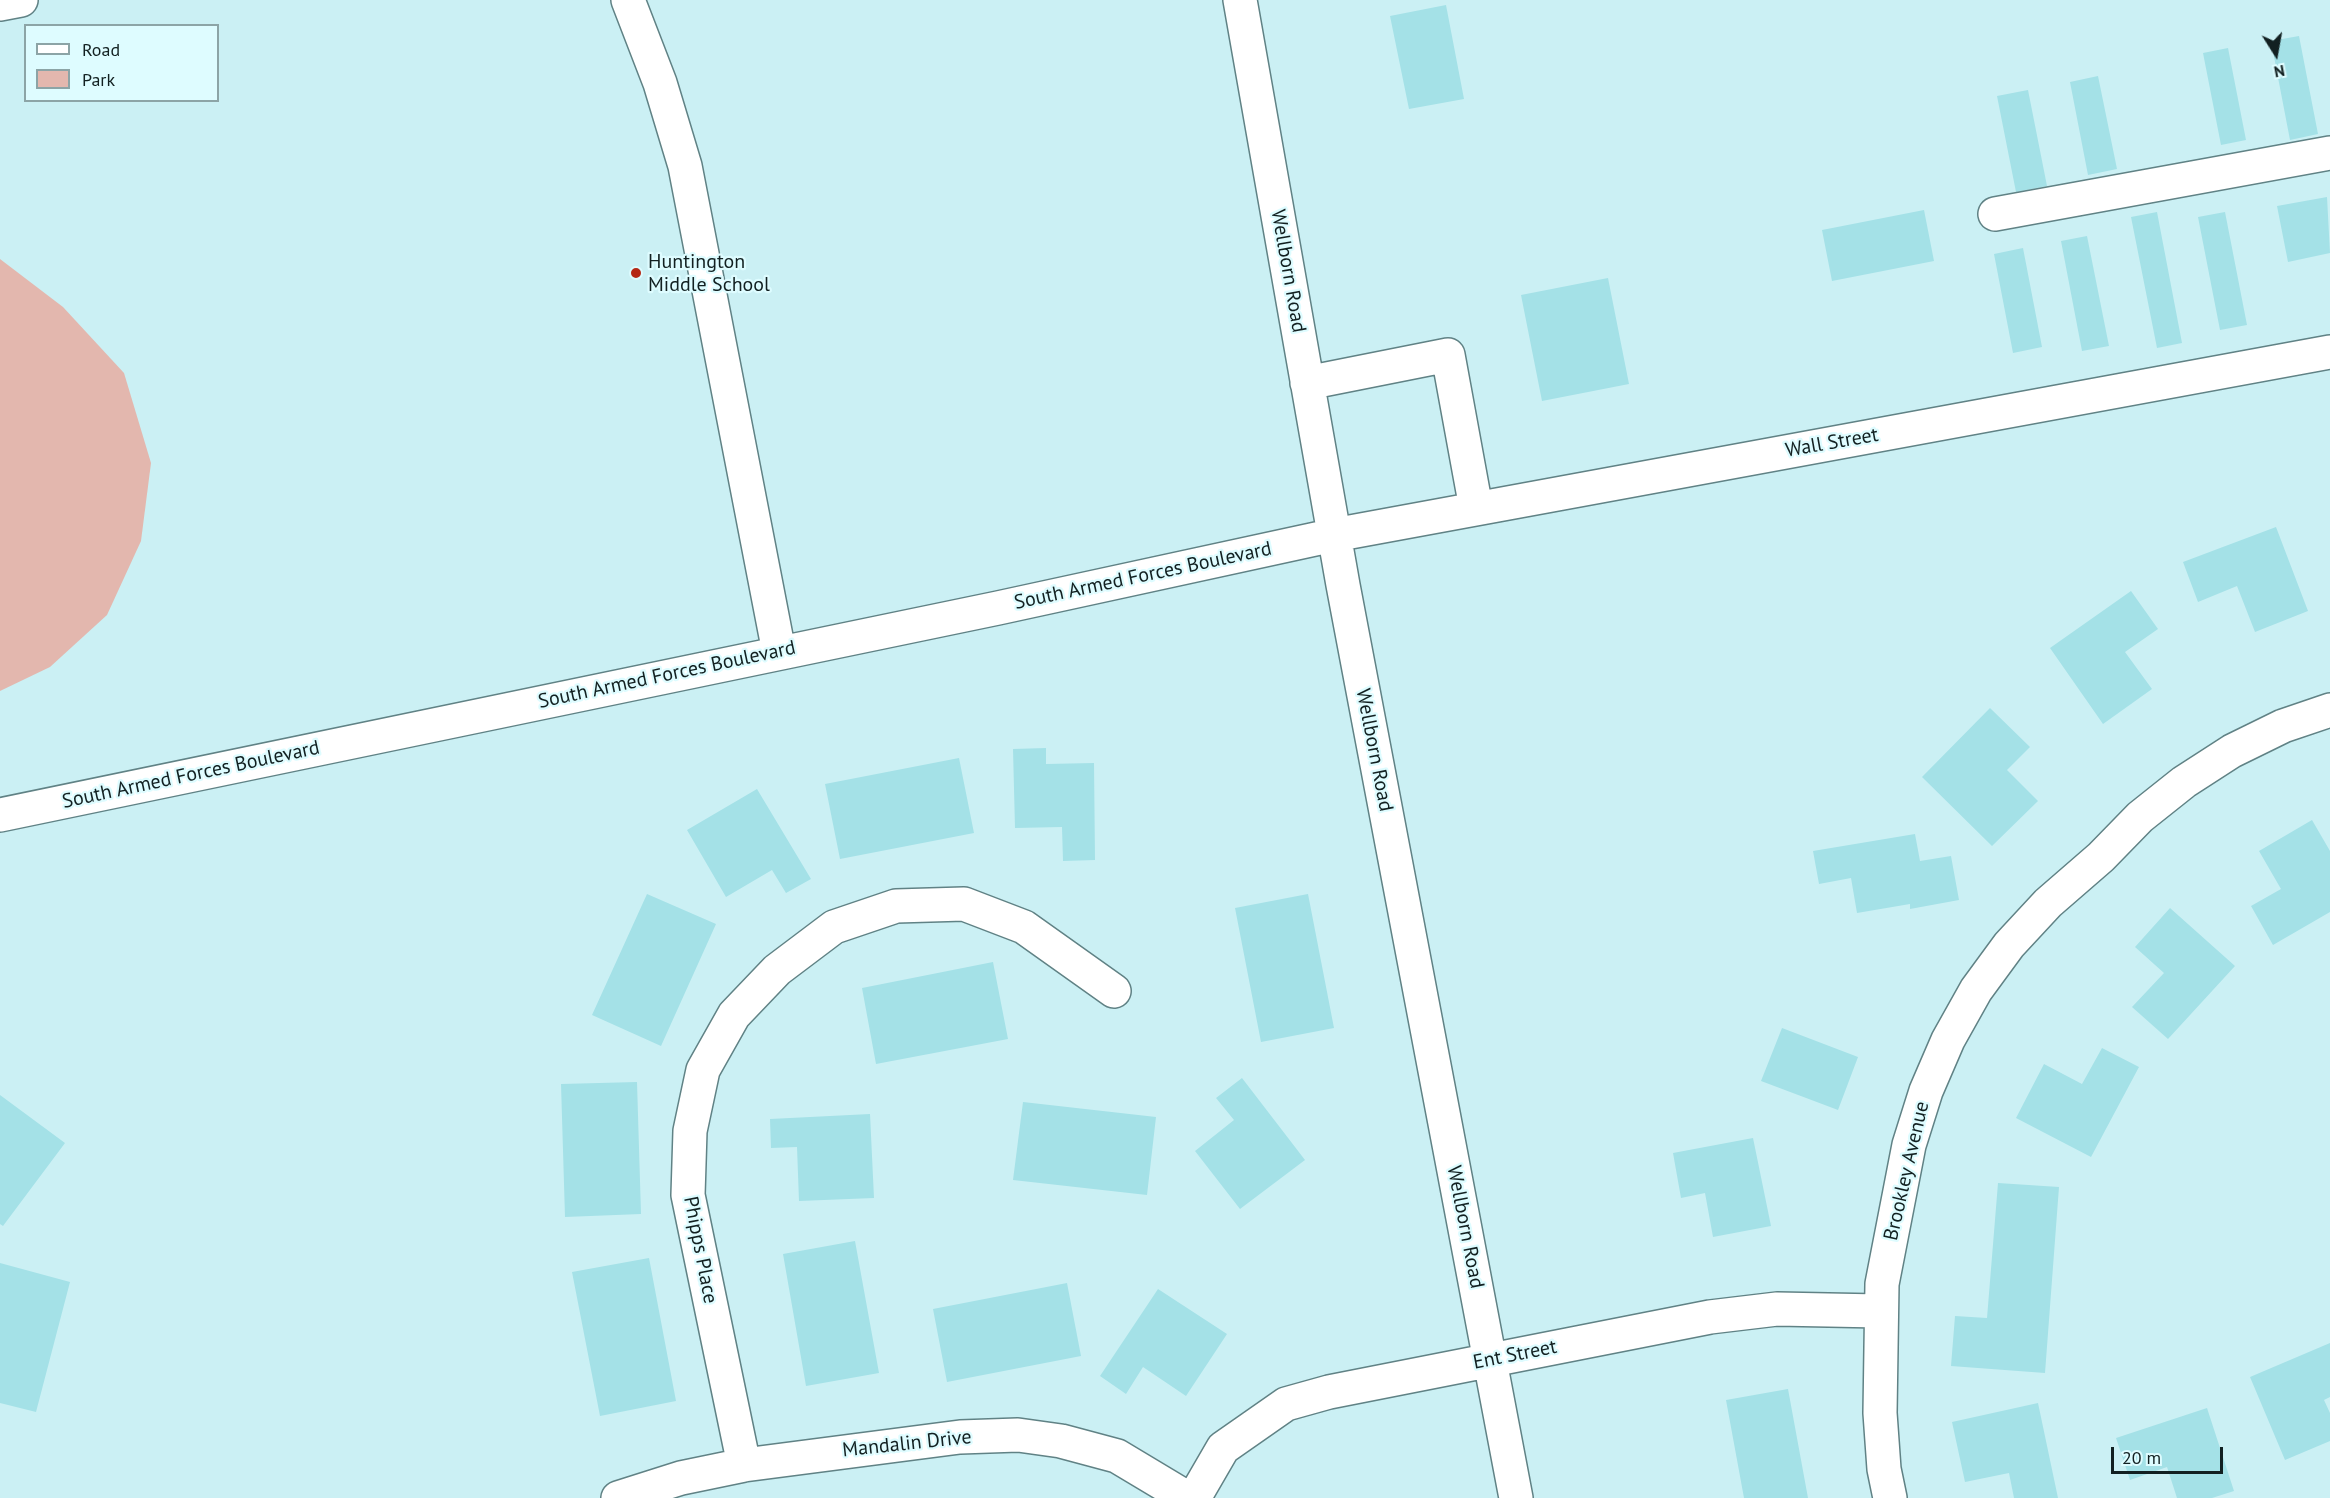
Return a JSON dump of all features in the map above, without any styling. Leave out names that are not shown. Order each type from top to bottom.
[{"type":"street","points":[[0,4],[21,0]]},
{"type":"street","points":[[628,0],[660,83],[685,166],[779,652]]},
{"type":"street","name":"Wellborn Road","points":[[1240,0],[1334,535],[1516,1498]]},
{"type":"street","points":[[1995,214],[2330,153]]},
{"type":"street","name":"Wall Street","points":[[1334,535],[2330,352]]},
{"type":"street","points":[[1307,383],[1448,355],[1476,508]]},
{"type":"street","name":"South Armed Forces Boulevard","points":[[0,815],[1334,535]]},
{"type":"street","name":"Brookley Avenue","points":[[1890,1498],[1884,1469],[1880,1413],[1882,1284],[1909,1144],[1926,1091],[1948,1040],[1976,990],[2009,945],[2048,903],[2101,857],[2140,817],[2184,782],[2232,751],[2283,726],[2330,710]]},
{"type":"street","name":"Phipps Place","points":[[744,1465],[688,1195],[690,1131],[703,1070],[734,1015],[777,970],[834,927],[896,906],[964,904],[1024,927],[1114,991]]},
{"type":"street","name":"Ent Street","points":[[1194,1498],[1223,1448],[1286,1404],[1329,1392],[1710,1317],[1776,1310],[1880,1311]]},
{"type":"street","name":"Mandalin Drive","points":[[618,1498],[681,1478],[744,1465],[939,1439],[1018,1435],[1061,1441],[1117,1456],[1187,1498]]},
{"type":"green space","points":[[0,259],[63,307],[124,373],[151,463],[141,541],[107,615],[50,667],[0,691]]},
{"type":"building","points":[[1446,5],[1464,99],[1409,109],[1390,16]]},
{"type":"building","points":[[2299,36],[2318,134],[2290,140],[2271,41]]},
{"type":"building","points":[[2228,48],[2246,140],[2221,145],[2203,53]]},
{"type":"building","points":[[2098,76],[2117,169],[2088,175],[2070,82]]},
{"type":"building","points":[[2028,90],[2047,186],[2016,192],[1997,96]]},
{"type":"building","points":[[2327,197],[2330,253],[2288,262],[2277,206]]},
{"type":"building","points":[[1924,210],[1934,261],[1832,281],[1822,230]]},
{"type":"building","points":[[2157,212],[2182,343],[2157,348],[2131,217]]},
{"type":"building","points":[[2225,212],[2247,325],[2220,330],[2198,217]]},
{"type":"building","points":[[2087,236],[2109,346],[2082,351],[2061,241]]},
{"type":"building","points":[[2023,248],[2042,347],[2013,353],[1994,254]]},
{"type":"building","points":[[1608,278],[1629,384],[1542,401],[1521,295]]},
{"type":"building","points":[[2276,527],[2308,611],[2255,632],[2237,586],[2198,602],[2183,562]]},
{"type":"building","points":[[2131,591],[2158,629],[2125,652],[2152,689],[2103,724],[2050,648]]},
{"type":"building","points":[[1990,708],[2030,747],[2007,770],[2038,801],[1992,846],[1922,777]]},
{"type":"building","points":[[1046,748],[1046,764],[1094,763],[1095,860],[1063,861],[1062,827],[1015,828],[1013,749]]},
{"type":"building","points":[[959,758],[974,833],[840,859],[825,784]]},
{"type":"building","points":[[757,789],[811,879],[786,893],[772,870],[726,897],[687,830]]},
{"type":"building","points":[[2312,820],[2330,851],[2330,912],[2273,945],[2251,906],[2281,889],[2259,851]]},
{"type":"building","points":[[1915,834],[1920,861],[1951,856],[1959,900],[1910,909],[1910,904],[1857,913],[1851,878],[1819,884],[1813,851]]},
{"type":"building","points":[[647,894],[716,924],[661,1046],[592,1015]]},
{"type":"building","points":[[1308,894],[1334,1028],[1261,1042],[1235,908]]},
{"type":"building","points":[[2170,908],[2235,966],[2168,1039],[2132,1007],[2164,973],[2135,947]]},
{"type":"building","points":[[993,962],[1008,1039],[876,1064],[862,988]]},
{"type":"building","points":[[1782,1028],[1858,1057],[1838,1110],[1761,1081]]},
{"type":"building","points":[[2102,1048],[2139,1067],[2091,1157],[2016,1118],[2044,1064],[2082,1084]]},
{"type":"building","points":[[1242,1078],[1305,1160],[1240,1209],[1195,1151],[1234,1120],[1216,1098]]},
{"type":"building","points":[[637,1082],[641,1214],[565,1217],[561,1084]]},
{"type":"building","points":[[0,1095],[65,1143],[3,1226],[0,1224]]},
{"type":"building","points":[[1023,1102],[1156,1117],[1147,1195],[1013,1180]]},
{"type":"building","points":[[870,1114],[874,1198],[799,1201],[797,1147],[771,1148],[770,1119]]},
{"type":"building","points":[[1753,1138],[1771,1226],[1713,1237],[1705,1193],[1681,1198],[1673,1153]]},
{"type":"building","points":[[1998,1183],[2059,1187],[2045,1373],[1951,1366],[1955,1316],[1987,1318]]},
{"type":"building","points":[[855,1241],[879,1373],[806,1386],[783,1254]]},
{"type":"building","points":[[649,1258],[676,1401],[600,1416],[572,1272]]},
{"type":"building","points":[[0,1263],[70,1282],[36,1412],[0,1403]]},
{"type":"building","points":[[1067,1283],[1081,1356],[947,1382],[933,1309]]},
{"type":"building","points":[[1158,1289],[1227,1334],[1186,1396],[1143,1367],[1126,1394],[1100,1376]]},
{"type":"building","points":[[2330,1343],[2330,1397],[2324,1400],[2330,1413],[2330,1441],[2285,1460],[2250,1377]]},
{"type":"building","points":[[1788,1389],[1808,1498],[1744,1498],[1726,1400]]},
{"type":"building","points":[[2038,1403],[2058,1498],[2014,1498],[2009,1473],[1965,1482],[1952,1422]]},
{"type":"building","points":[[2207,1408],[2234,1491],[2212,1498],[2177,1498],[2167,1467],[2130,1480],[2116,1438]]},
{"type":"place","name":"Huntington Middle School","points":[[636,273]]}]
